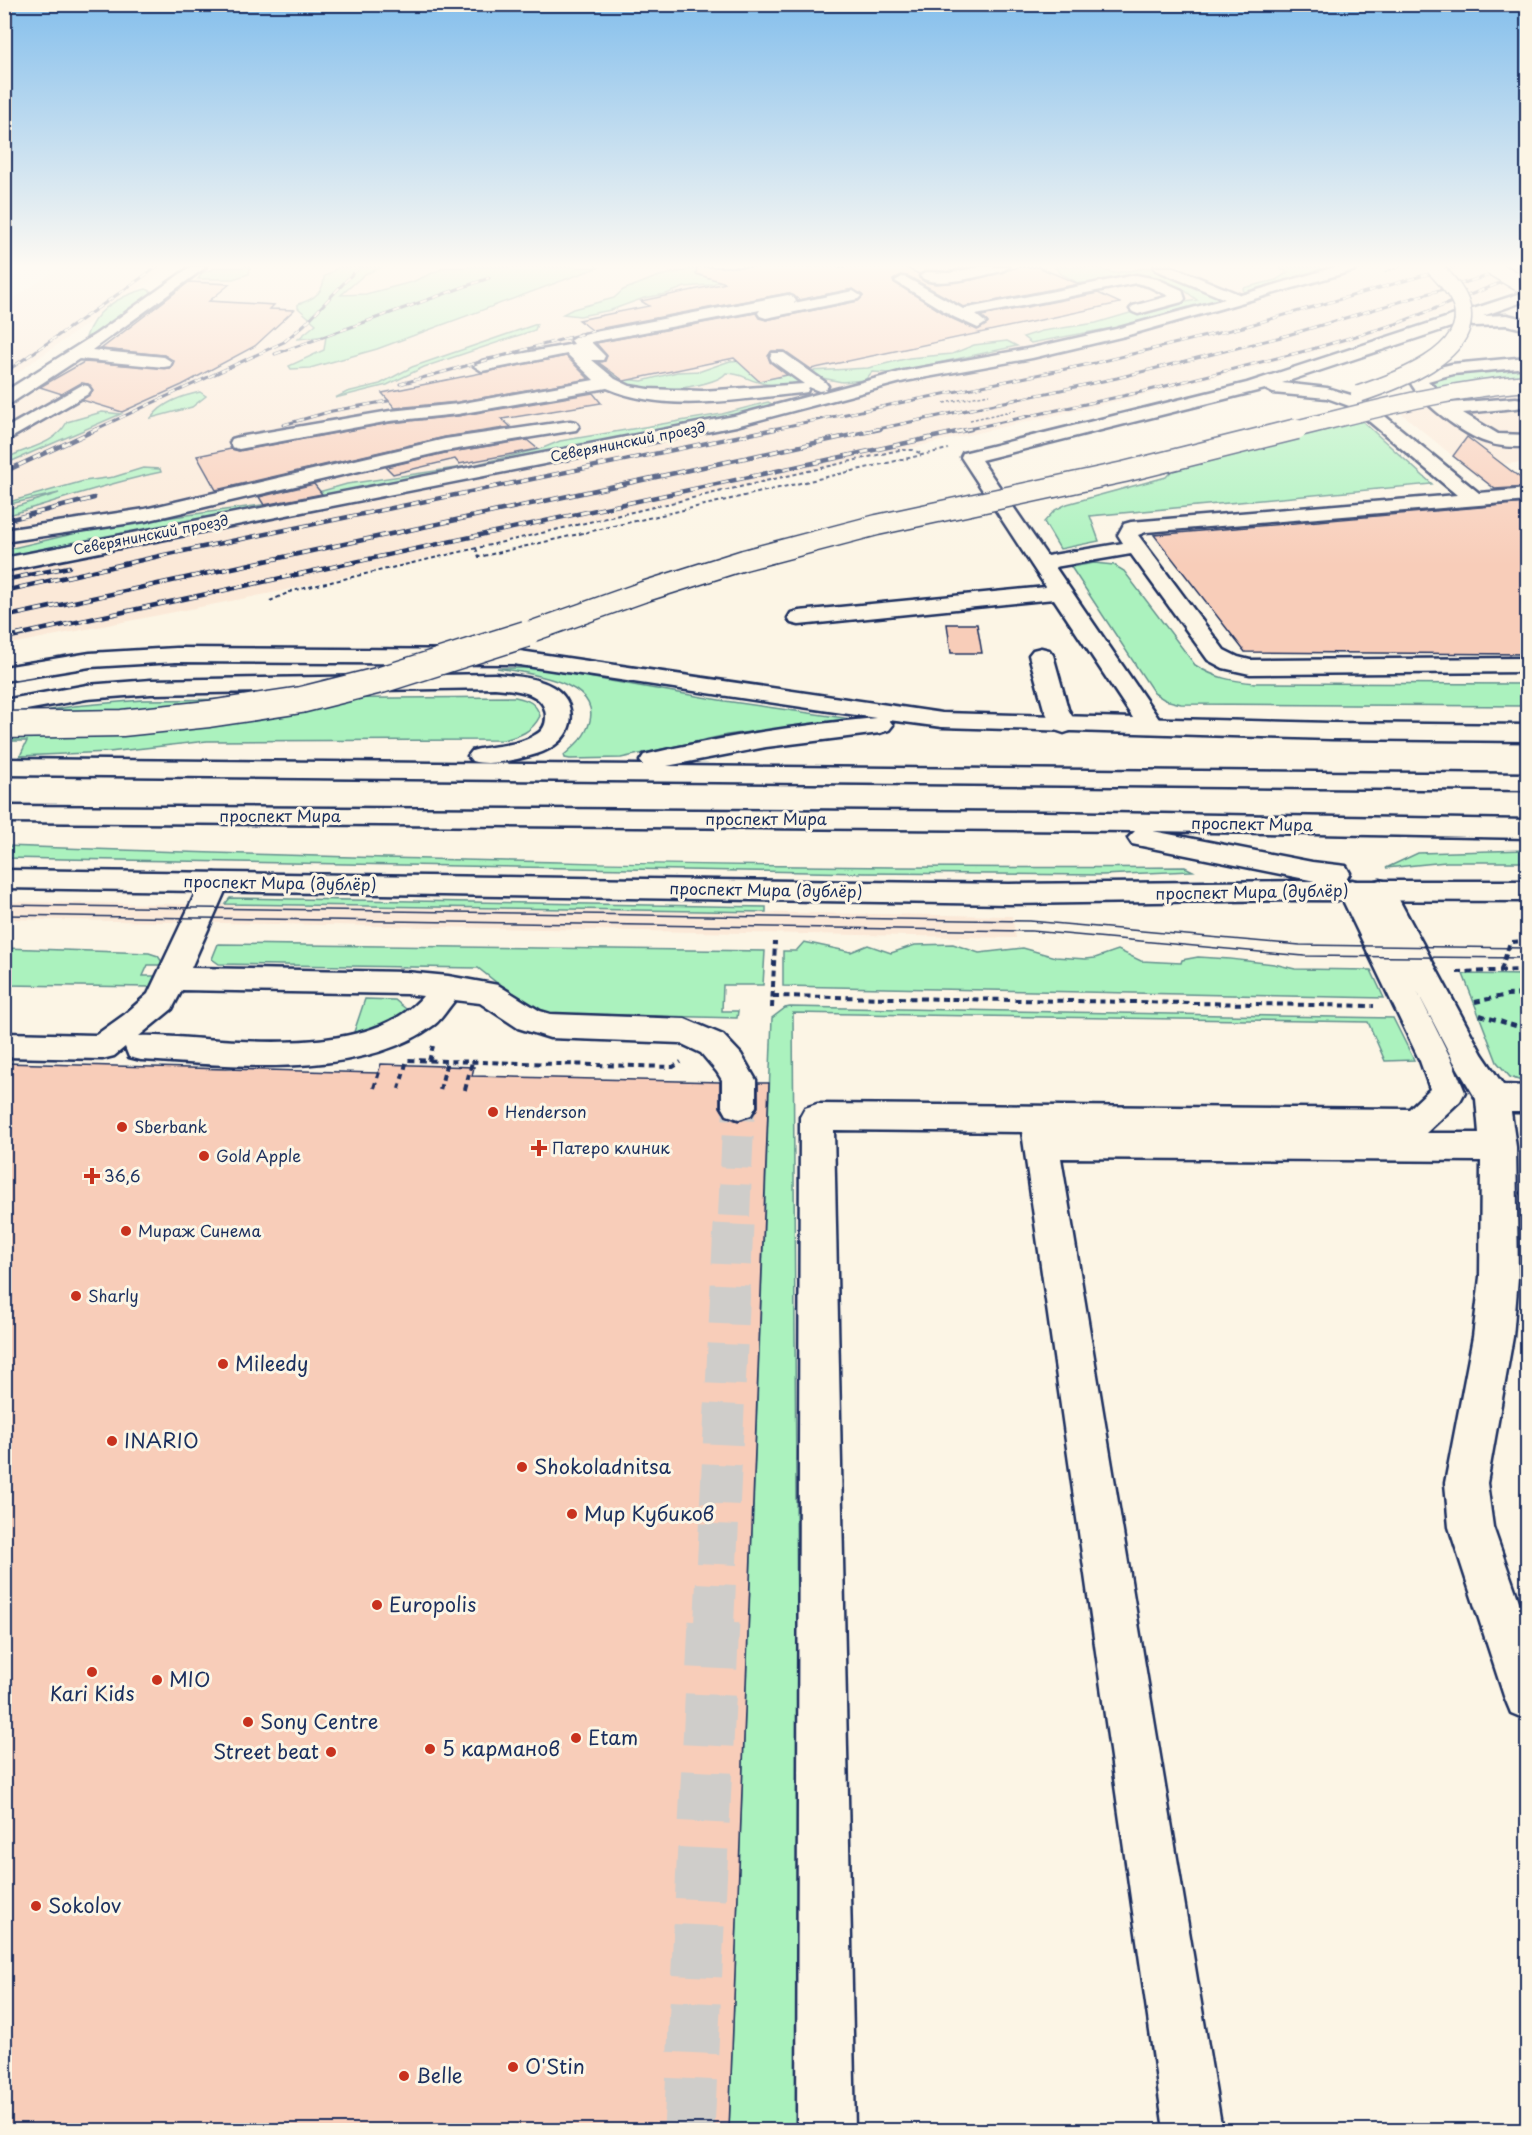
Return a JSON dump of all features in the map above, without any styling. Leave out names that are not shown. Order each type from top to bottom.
[{"type":"main road","points":[[4,400],[56,367]]},
{"type":"main road","points":[[591,367],[609,383],[627,392],[658,396],[827,390]]},
{"type":"main road","points":[[792,367],[827,390]]},
{"type":"main road","name":"Северянинский проезд","points":[[4,565],[736,421],[827,390],[956,367]]},
{"type":"main road","points":[[1150,725],[969,457],[1253,387],[1316,367]]},
{"type":"main road","points":[[1300,409],[1354,396],[1406,377],[1425,367]]},
{"type":"main road","points":[[1480,367],[1446,370],[1422,377],[1419,381],[1421,386],[1446,409],[1490,440],[1527,441]]},
{"type":"main road","points":[[239,443],[390,416],[458,409],[609,383]]},
{"type":"main road","points":[[4,725],[122,723],[209,714],[301,700],[381,680],[503,642],[643,592],[744,560],[981,501],[1124,472],[1419,399],[1488,386],[1527,383]]},
{"type":"main road","points":[[1253,387],[1308,389],[1338,395],[1358,403],[1474,499]]},
{"type":"main road","points":[[4,437],[82,390]]},
{"type":"main road","points":[[1446,409],[1516,403]]},
{"type":"main road","points":[[4,536],[145,515],[445,445],[570,426]]},
{"type":"main road","points":[[981,501],[1136,451]]},
{"type":"main road","points":[[244,491],[257,514]]},
{"type":"main road","points":[[1527,495],[1131,528],[1128,535],[1216,655],[1231,663],[1250,667],[1527,666]]},
{"type":"main road","points":[[1042,563],[1136,547]]},
{"type":"main road","points":[[799,618],[1061,592]]},
{"type":"main road","points":[[4,674],[90,660],[176,655],[513,657],[942,720],[1331,731],[1527,733]]},
{"type":"main road","points":[[1041,655],[1056,709],[1064,725]]},
{"type":"main road","points":[[4,707],[87,692],[151,687],[495,681],[532,687],[556,701],[560,709],[559,723],[554,733],[531,747],[481,756],[327,769]]},
{"type":"main road","points":[[606,773],[716,746],[811,731],[942,720]]},
{"type":"main road","points":[[4,767],[1527,782]]},
{"type":"main road","name":"проспект Мира","points":[[4,814],[1043,821],[1527,829]]},
{"type":"main road","points":[[1043,821],[1312,871],[1416,879]]},
{"type":"main road","name":"проспект Мира (дублёр)","points":[[4,879],[1103,894],[1366,890],[1527,891]]},
{"type":"main road","points":[[1103,894],[1416,879],[1527,879]]},
{"type":"main road","points":[[4,1045],[102,1047],[160,1001],[215,882]]},
{"type":"main road","points":[[1039,1132],[1417,1122],[1448,1092],[1409,1006],[1366,890]]},
{"type":"main road","points":[[1366,890],[1441,1007],[1510,1099],[1499,1147],[1499,1276],[1493,1337],[1466,1483],[1471,1527],[1527,1696]]},
{"type":"main road","points":[[170,979],[406,983],[448,987],[487,993],[529,1020],[550,1026],[685,1031],[712,1044],[729,1063],[739,1080],[739,1106]]},
{"type":"main road","points":[[141,1048],[301,1054],[348,1049],[385,1037],[423,1018],[440,1003],[448,987]]},
{"type":"main road","points":[[826,2130],[817,1117],[1039,1132],[1499,1147]]},
{"type":"main road","points":[[1039,1132],[1193,2130]]},
{"type":"path","points":[[944,403],[989,393]]},
{"type":"path","points":[[970,420],[1016,410]]},
{"type":"path","points":[[476,548],[479,557],[989,439],[1003,449]]},
{"type":"path","points":[[270,601],[292,591],[899,450],[913,450],[923,454]]},
{"type":"path","points":[[1501,969],[1510,942],[1527,941]]},
{"type":"path","points":[[772,1008],[775,942]]},
{"type":"path","points":[[1457,979],[1458,971],[1527,969]]},
{"type":"path","points":[[1476,1014],[1468,1004],[1506,995],[1527,994]]},
{"type":"path","points":[[773,996],[1409,1006]]},
{"type":"path","points":[[1441,1007],[1476,1014],[1527,1030]]},
{"type":"path","points":[[374,1088],[383,1059]]},
{"type":"path","points":[[399,1089],[407,1060],[673,1067],[687,1059]]},
{"type":"path","points":[[440,1090],[447,1061]]},
{"type":"path","points":[[465,1090],[472,1062]]},
{"type":"shaded area","points":[[5,367],[26,367],[5,381]]},
{"type":"shaded area","points":[[68,367],[1256,367],[1140,396],[277,592],[5,645],[5,410]]},
{"type":"shaded area","points":[[1527,389],[1527,462],[1466,467],[1383,398]]},
{"type":"shaded area","points":[[5,902],[1012,916],[1016,938],[5,919]]},
{"type":"green space","points":[[289,367],[315,367],[310,368],[291,369]]},
{"type":"green space","points":[[412,367],[425,367],[387,385],[335,398],[347,392],[380,384]]},
{"type":"green space","points":[[605,367],[625,379],[642,381],[677,372],[701,371],[714,367],[798,367],[806,371],[921,367],[891,373],[872,372],[865,380],[842,382],[812,376],[811,383],[784,385],[765,384],[726,373],[720,378],[697,385],[669,390],[643,390],[609,378]]},
{"type":"green space","points":[[1527,368],[1527,389],[1443,394],[1435,387],[1433,381],[1435,378],[1450,374]]},
{"type":"green space","points":[[200,392],[206,396],[192,407],[151,418],[167,404]]},
{"type":"green space","points":[[768,402],[777,407],[791,408],[183,525],[138,531],[5,562],[4,550],[107,526],[283,502],[347,484],[469,466],[543,448],[560,441],[722,414]]},
{"type":"green space","points":[[102,412],[121,414],[5,464],[5,459],[55,436],[67,422]]},
{"type":"green space","points":[[1362,421],[1432,484],[1090,516],[1099,541],[1060,549],[1044,522],[1055,510],[1067,504],[1166,477],[1177,465]]},
{"type":"green space","points":[[143,468],[160,469],[161,472],[5,516],[5,510],[59,493],[5,505],[5,503],[84,481],[114,477]]},
{"type":"green space","points":[[1094,563],[1114,565],[1124,571],[1195,665],[1217,676],[1256,683],[1527,684],[1527,706],[1181,704],[1165,700],[1154,693],[1071,567]]},
{"type":"green space","points":[[497,668],[534,668],[725,701],[851,719],[727,735],[621,758],[570,759],[565,758],[564,755],[586,731],[591,714],[587,701],[577,691],[562,683],[545,677]]},
{"type":"green space","points":[[515,697],[531,703],[540,716],[525,732],[503,740],[207,741],[109,752],[20,756],[27,741],[5,741],[5,718],[74,706],[142,700]]},
{"type":"green space","points":[[5,846],[595,863],[1037,868],[1185,867],[1193,871],[1102,875],[863,873],[5,858]]},
{"type":"green space","points":[[1527,850],[1527,862],[1446,862],[1386,868],[1418,853]]},
{"type":"green space","points":[[230,898],[766,907],[766,912],[225,904]]},
{"type":"green space","points":[[804,942],[851,952],[868,945],[891,953],[915,945],[953,944],[979,953],[1023,948],[1055,957],[1086,959],[1118,950],[1141,961],[1181,963],[1182,960],[1198,957],[1274,964],[1295,969],[1371,970],[1384,998],[783,986],[783,951],[796,951]]},
{"type":"green space","points":[[218,944],[765,951],[763,985],[723,985],[722,1011],[738,1011],[737,1018],[540,1013],[530,1009],[478,968],[219,964],[212,959]]},
{"type":"green space","points":[[5,948],[149,953],[158,956],[162,962],[160,965],[148,965],[143,976],[155,976],[150,987],[5,985]]},
{"type":"green space","points":[[1463,974],[1527,975],[1527,1083],[1510,1077],[1497,1062]]},
{"type":"green space","points":[[365,999],[395,1000],[411,1013],[352,1038]]},
{"type":"green space","points":[[790,1007],[1393,1018],[1414,1060],[1385,1061],[1368,1022],[793,1013],[800,2130],[729,2130],[772,1018]]},
{"type":"building","points":[[76,367],[216,367],[122,412],[82,400],[93,391],[88,384],[81,383],[62,394],[40,387]]},
{"type":"building","points":[[513,367],[577,367],[589,379],[458,402],[395,408],[382,393]]},
{"type":"building","points":[[604,367],[693,367],[624,381]]},
{"type":"building","points":[[743,367],[776,367],[787,375],[759,381]]},
{"type":"building","points":[[593,393],[601,403],[502,419],[511,427],[445,437],[216,490],[197,456],[231,449],[239,451],[390,423],[458,416]]},
{"type":"building","points":[[1467,437],[1527,483],[1527,487],[1495,489],[1453,456]]},
{"type":"building","points":[[527,440],[538,449],[459,464],[455,459],[393,474],[386,467],[445,453]]},
{"type":"building","points":[[314,484],[322,494],[264,505],[259,497]]},
{"type":"building","points":[[1527,503],[1527,654],[1245,652],[1154,535]]},
{"type":"building","points":[[947,624],[977,624],[982,653],[951,653]]},
{"type":"building","name":"Europolis","points":[[4,1063],[378,1073],[381,1064],[474,1067],[472,1076],[720,1082],[720,1107],[726,1117],[738,1121],[752,1117],[758,1107],[758,1083],[769,1083],[729,2130],[4,2130]]},
{"type":"tunnel","points":[[734,1216],[739,1106]]},
{"type":"tunnel","points":[[714,1624],[734,1215]]},
{"type":"tunnel","points":[[689,2130],[714,1622]]},
{"type":"tram line","points":[[4,905],[1030,921],[1300,945],[1528,948]]},
{"type":"tram line","points":[[4,915],[1032,931],[1304,956],[1528,958]]},
{"type":"railway","points":[[4,373],[13,367]]},
{"type":"railway","points":[[94,430],[231,367]]},
{"type":"railway","points":[[400,384],[463,367]]},
{"type":"railway","points":[[768,430],[1077,367]]},
{"type":"railway","points":[[873,430],[1162,367]]},
{"type":"railway","points":[[964,430],[1146,391],[1243,367]]},
{"type":"railway","points":[[283,425],[332,411],[388,401]]},
{"type":"railway","points":[[4,472],[97,429]]},
{"type":"railway","points":[[4,591],[164,555],[775,429]]},
{"type":"railway","points":[[4,617],[880,429]]},
{"type":"railway","points":[[17,635],[971,429]]},
{"type":"railway","points":[[4,521],[94,498]]},
{"type":"railway","points":[[4,580],[69,567]]},
{"type":"railway","points":[[4,638],[24,634]]},
{"type":"place","name":"Henderson","points":[[493,1112]]},
{"type":"place","name":"Sberbank","points":[[122,1127]]},
{"type":"place","name":"Патеро клиник","points":[[539,1148]]},
{"type":"place","name":"Gold Apple","points":[[204,1156]]},
{"type":"place","name":"36,6","points":[[92,1176]]},
{"type":"place","name":"Мираж Синема","points":[[126,1231]]},
{"type":"place","name":"Sharly","points":[[76,1296]]},
{"type":"place","name":"Mileedy","points":[[223,1364]]},
{"type":"place","name":"INARIO","points":[[112,1441]]},
{"type":"place","name":"Shokoladnitsa","points":[[522,1467]]},
{"type":"place","name":"Мир Кубиков","points":[[572,1514]]},
{"type":"place","name":"Europolis","points":[[377,1605]]},
{"type":"place","name":"Kari Kids","points":[[92,1672]]},
{"type":"place","name":"MIO","points":[[157,1680]]},
{"type":"place","name":"Sony Centre","points":[[248,1722]]},
{"type":"place","name":"Etam","points":[[576,1738]]},
{"type":"place","name":"5 карманов","points":[[430,1749]]},
{"type":"place","name":"Street beat","points":[[331,1752]]},
{"type":"place","name":"Sokolov","points":[[36,1906]]},
{"type":"place","name":"O'Stin","points":[[513,2067]]},
{"type":"place","name":"Belle","points":[[404,2076]]}]
